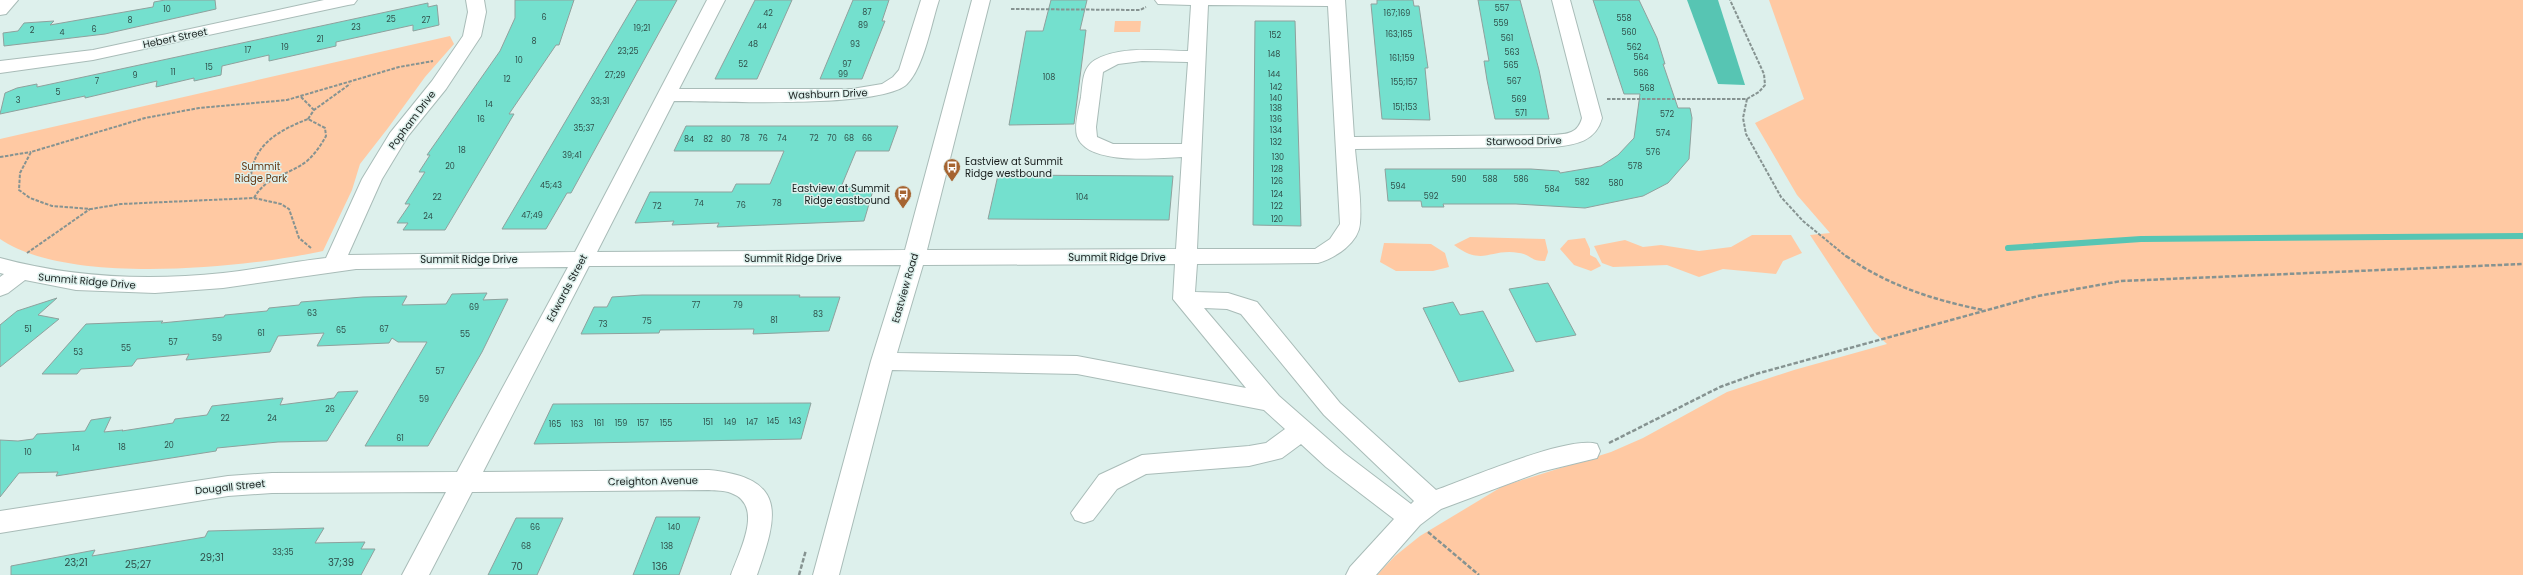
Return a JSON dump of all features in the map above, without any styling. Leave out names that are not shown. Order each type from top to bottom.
[{"type":"street","points":[[0,10],[9,0]]},
{"type":"street","name":"Hebert Street","points":[[0,67],[93,55],[348,0]]},
{"type":"street","name":"Popham Drive","points":[[334,263],[372,179],[392,146],[472,36],[477,12],[475,0]]},
{"type":"street","name":"Edwards Street","points":[[415,575],[462,483],[583,258],[716,0]]},
{"type":"street","name":"Washburn Drive","points":[[667,95],[852,95],[887,89],[900,81],[908,70],[930,0]]},
{"type":"street","name":"Eastview Road","points":[[826,575],[883,361],[914,258],[981,0]]},
{"type":"street","name":"Starwood Drive","points":[[1346,143],[1571,140],[1583,134],[1591,127],[1592,118],[1561,0]]},
{"type":"street","points":[[1156,3],[1200,1],[1336,1]]},
{"type":"street","points":[[1200,1],[1184,299],[1271,402],[1335,460],[1411,518]]},
{"type":"street","name":"Summit Ridge Drive","points":[[0,265],[20,274],[103,284],[149,285],[208,282],[334,263],[394,260],[583,258],[1304,257],[1330,251],[1346,234],[1350,224],[1336,1]]},
{"type":"street","points":[[1192,150],[1107,150],[1090,142],[1086,135],[1086,127],[1094,70],[1097,66],[1119,58],[1197,57]]},
{"type":"street","points":[[0,288],[20,274]]},
{"type":"street","points":[[1184,299],[1228,301],[1249,308],[1332,409],[1432,502]]},
{"type":"street","points":[[883,361],[1077,365],[1271,402]]},
{"type":"street","points":[[1084,513],[1108,482],[1142,465],[1248,456],[1273,451],[1302,430]]},
{"type":"street","points":[[1359,575],[1411,518],[1432,502],[1537,462],[1588,451]]},
{"type":"street","name":"Creighton Avenue","points":[[462,483],[709,480],[736,484],[752,492],[761,505],[762,520],[744,575]]},
{"type":"street","name":"Dougall Street","points":[[0,522],[228,486],[272,483],[462,483]]},
{"type":"path","points":[[1587,98],[1747,99],[1759,92],[1765,85],[1764,74],[1730,0]]},
{"type":"path","points":[[1011,9],[1140,10],[1156,3]]},
{"type":"path","points":[[0,157],[32,152],[89,133],[164,114],[300,97],[352,83],[383,70],[435,61]]},
{"type":"path","points":[[264,183],[251,177],[251,164],[255,156],[280,131],[308,119],[314,110],[352,83]]},
{"type":"path","points":[[300,97],[312,106],[314,110]]},
{"type":"path","points":[[1747,99],[1743,112],[1742,128],[1782,198],[1813,229],[1872,274],[1906,290],[1940,302],[1984,310]]},
{"type":"path","points":[[254,198],[264,183],[288,173],[302,164],[321,145],[326,136],[325,128],[308,119]]},
{"type":"path","points":[[32,152],[20,173],[19,190],[30,198],[52,206],[91,209],[121,204],[254,198],[281,204],[289,209],[299,238],[334,263]]},
{"type":"path","points":[[30,251],[91,209]]},
{"type":"path","points":[[1588,451],[1615,441],[1720,387],[1748,377],[2038,296],[2121,280],[2523,264]]},
{"type":"path","points":[[1411,518],[1479,575]]},
{"type":"green space","points":[[1769,0],[2523,0],[2523,575],[1377,575],[1395,556],[1420,536],[1503,486],[1611,452],[1643,438],[1727,392],[1794,370],[1887,344],[1874,332],[1810,235],[1830,233],[1797,195],[1755,123],[1804,99]]},
{"type":"green space","points":[[1115,21],[1141,21],[1140,32],[1114,32]]},
{"type":"green space","name":"Summit Ridge Park","points":[[450,36],[454,44],[425,77],[360,164],[352,190],[323,251],[249,263],[204,267],[158,269],[112,268],[68,263],[30,254],[0,239],[0,139]]},
{"type":"green space","points":[[1752,235],[1791,235],[1802,253],[1783,261],[1776,274],[1723,269],[1699,277],[1667,265],[1613,267],[1602,263],[1594,246],[1625,240],[1643,247],[1661,245],[1699,251],[1731,247]]},
{"type":"green space","points":[[1470,237],[1545,239],[1548,252],[1545,261],[1540,261],[1523,254],[1509,252],[1480,256],[1472,255],[1454,245]]},
{"type":"green space","points":[[1585,238],[1590,249],[1590,255],[1596,258],[1601,266],[1591,271],[1574,265],[1560,249],[1568,240]]},
{"type":"green space","points":[[1384,243],[1431,244],[1445,253],[1449,267],[1433,271],[1396,271],[1380,262]]},
{"type":"shaded area","points":[[1687,0],[1718,0],[1745,85],[1718,84]]},
{"type":"building","points":[[165,0],[215,0],[216,9],[105,34],[4,46],[3,33],[18,31],[24,23],[54,21],[50,25],[153,7],[154,2]]},
{"type":"building","points":[[515,0],[574,0],[559,45],[556,45],[509,114],[514,114],[445,230],[403,230],[408,223],[397,223],[410,204],[405,204],[425,172],[419,172],[430,155],[427,155],[500,51],[515,18]]},
{"type":"building","points":[[637,0],[677,0],[571,193],[567,193],[546,229],[502,229]]},
{"type":"building","points":[[755,0],[792,0],[757,79],[715,79]]},
{"type":"building","points":[[853,0],[889,0],[882,21],[885,21],[862,79],[820,79]]},
{"type":"building","points":[[1051,0],[1087,0],[1080,30],[1086,30],[1074,124],[1009,125],[1026,31],[1043,31]]},
{"type":"building","points":[[1377,0],[1413,0],[1414,6],[1419,6],[1428,68],[1425,68],[1430,120],[1382,119],[1371,4],[1377,4]]},
{"type":"building","points":[[1478,0],[1520,0],[1539,70],[1549,119],[1495,119],[1484,61],[1489,61]]},
{"type":"building","points":[[1593,0],[1639,0],[1657,38],[1665,64],[1663,64],[1678,108],[1690,108],[1692,118],[1689,159],[1668,183],[1643,196],[1585,208],[1516,204],[1443,204],[1444,207],[1422,207],[1421,201],[1388,201],[1385,169],[1531,169],[1559,171],[1560,173],[1601,166],[1618,155],[1634,138],[1640,94],[1624,94]]},
{"type":"building","points":[[428,3],[428,7],[437,5],[439,25],[413,31],[413,25],[336,42],[336,46],[269,61],[269,55],[222,66],[221,75],[194,81],[194,78],[156,87],[157,81],[85,98],[85,96],[0,114],[5,93],[17,88],[37,84],[37,87]]},
{"type":"building","points":[[1255,21],[1295,21],[1301,226],[1253,225]]},
{"type":"building","points":[[686,126],[898,126],[889,151],[856,151],[841,187],[874,187],[864,221],[717,227],[719,223],[672,225],[674,221],[635,223],[650,192],[732,192],[736,184],[770,184],[784,151],[674,151]]},
{"type":"building","points":[[998,175],[1173,176],[1169,220],[988,219]]},
{"type":"building","points":[[1548,283],[1576,335],[1536,342],[1509,289]]},
{"type":"building","points":[[487,293],[483,300],[508,299],[482,352],[428,446],[365,446],[427,342],[398,342],[392,338],[389,343],[317,346],[324,333],[278,336],[270,352],[186,360],[189,354],[137,359],[132,366],[81,369],[77,374],[42,374],[86,324],[163,321],[161,323],[224,317],[225,315],[267,311],[269,308],[299,305],[301,302],[363,297],[407,296],[402,305],[446,304],[452,294]]},
{"type":"building","points":[[642,295],[800,295],[799,297],[840,297],[829,331],[753,334],[754,329],[660,330],[659,333],[581,334],[594,307],[607,307],[612,297]]},
{"type":"building","points":[[57,298],[38,315],[59,319],[0,367],[0,325],[17,311]]},
{"type":"building","points":[[1453,302],[1460,315],[1483,311],[1514,371],[1459,382],[1423,308]]},
{"type":"building","points":[[358,391],[327,441],[278,442],[217,448],[216,451],[56,476],[58,472],[19,473],[0,497],[0,440],[18,441],[33,439],[37,434],[85,431],[91,420],[111,417],[104,432],[123,430],[122,431],[173,423],[175,419],[207,415],[212,406],[283,398],[280,405],[334,398],[338,392]]},
{"type":"building","points":[[811,403],[801,439],[534,444],[553,404]]},
{"type":"building","points":[[656,517],[700,517],[679,575],[633,575]]},
{"type":"building","points":[[516,518],[563,518],[537,575],[488,575]]},
{"type":"building","points":[[324,528],[315,543],[365,542],[361,549],[375,549],[361,575],[11,575],[11,566],[95,550],[92,556],[205,537],[208,531]]},
{"type":"waterway","points":[[2008,248],[2141,239],[2523,236]]},
{"type":"place","name":"Eastview at Summit Ridge westbound","points":[[952,182]]},
{"type":"place","name":"Eastview at Summit Ridge eastbound","points":[[903,209]]}]
